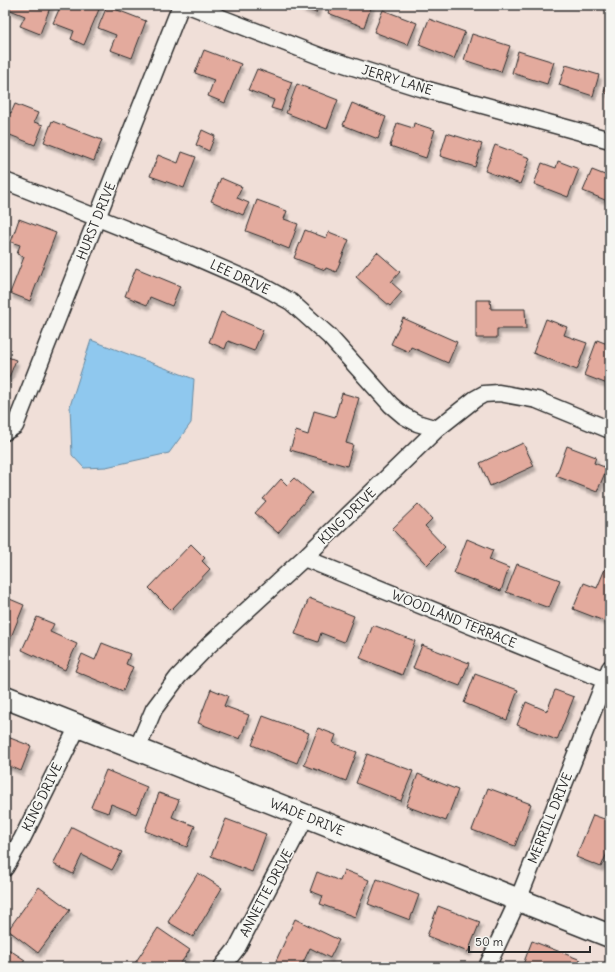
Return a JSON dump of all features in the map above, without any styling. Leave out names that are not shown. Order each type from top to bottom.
[{"type":"street","name":"HURST DRIVE","points":[[5,432],[15,426],[181,5]]},
{"type":"street","name":"JERRY LANE","points":[[188,5],[322,57],[417,87],[610,140]]},
{"type":"street","name":"LEE DRIVE","points":[[5,181],[214,265],[262,286],[291,302],[329,336],[391,404],[404,416],[417,423],[437,429]]},
{"type":"street","name":"KING DRIVE","points":[[137,749],[154,709],[178,677],[208,646],[304,558],[437,429],[475,399],[484,394],[499,393],[537,400],[610,430]]},
{"type":"street","name":"WOODLAND TERRACE","points":[[304,558],[607,674]]},
{"type":"street","name":"MERRILL DRIVE","points":[[487,967],[518,900],[607,674]]},
{"type":"street","name":"WADE DRIVE","points":[[5,697],[610,936]]},
{"type":"street","name":"KING DRIVE","points":[[5,868],[22,839],[78,726]]},
{"type":"street","name":"ANNETTE DRIVE","points":[[222,967],[236,948],[306,816]]},
{"type":"water","points":[[91,340],[194,379],[191,423],[169,453],[106,467],[84,468],[72,455],[70,406]]},
{"type":"building","points":[[10,5],[51,5],[40,34],[20,26],[25,16],[8,9]]},
{"type":"building","points":[[61,5],[95,5],[100,7],[84,45],[71,39],[74,31],[53,23]]},
{"type":"building","points":[[296,5],[319,5],[316,13]]},
{"type":"building","points":[[331,5],[372,5],[364,27],[328,13]]},
{"type":"building","points":[[107,6],[146,21],[132,58],[110,50],[116,35],[98,28]]},
{"type":"building","points":[[383,10],[417,23],[408,45],[374,32]]},
{"type":"building","points":[[429,19],[465,32],[454,59],[419,45]]},
{"type":"building","points":[[472,34],[510,46],[501,72],[464,60]]},
{"type":"building","points":[[204,50],[241,64],[225,103],[208,96],[214,80],[195,73]]},
{"type":"building","points":[[518,51],[554,62],[547,84],[512,73]]},
{"type":"building","points":[[566,65],[599,75],[593,96],[559,85]]},
{"type":"building","points":[[257,69],[292,82],[281,111],[271,108],[274,100],[248,90]]},
{"type":"building","points":[[610,75],[610,95],[604,92]]},
{"type":"building","points":[[297,84],[338,100],[327,129],[286,113]]},
{"type":"building","points":[[352,103],[386,117],[378,139],[343,125]]},
{"type":"building","points":[[15,104],[38,113],[34,122],[43,125],[35,145],[5,133],[5,111],[11,113]]},
{"type":"building","points":[[52,121],[102,140],[94,161],[44,142]]},
{"type":"building","points":[[397,123],[413,128],[414,123],[435,130],[426,158],[390,146]]},
{"type":"building","points":[[202,130],[215,136],[209,151],[196,145]]},
{"type":"building","points":[[447,133],[482,144],[475,167],[440,156]]},
{"type":"building","points":[[495,145],[530,158],[520,184],[485,171]]},
{"type":"building","points":[[182,152],[196,157],[184,188],[150,176],[158,155],[178,163]]},
{"type":"building","points":[[558,161],[579,169],[568,197],[534,184],[542,163],[556,168]]},
{"type":"building","points":[[592,170],[610,177],[610,202],[583,191]]},
{"type":"building","points":[[221,178],[242,187],[237,198],[249,203],[243,215],[211,201]]},
{"type":"building","points":[[257,200],[287,211],[284,219],[298,224],[289,249],[272,242],[273,241],[246,231]]},
{"type":"building","points":[[19,219],[56,233],[30,301],[10,293],[24,257],[17,254],[20,245],[11,242]]},
{"type":"building","points":[[305,230],[326,238],[329,232],[349,240],[336,272],[326,268],[325,270],[294,258]]},
{"type":"building","points":[[377,252],[400,272],[391,282],[402,292],[390,306],[356,277]]},
{"type":"building","points":[[136,268],[180,286],[172,306],[150,297],[147,305],[125,296]]},
{"type":"building","points":[[476,300],[490,300],[491,309],[525,309],[526,329],[497,329],[497,338],[476,338]]},
{"type":"building","points":[[221,312],[263,330],[254,351],[228,341],[225,349],[209,342]]},
{"type":"building","points":[[403,318],[457,342],[448,363],[411,347],[409,352],[391,344]]},
{"type":"building","points":[[546,319],[567,327],[564,335],[587,343],[577,370],[533,353]]},
{"type":"building","points":[[597,340],[610,345],[610,385],[584,375]]},
{"type":"building","points":[[5,356],[16,360],[6,385],[5,384]]},
{"type":"building","points":[[342,393],[359,398],[346,443],[353,445],[347,466],[290,450],[296,431],[308,435],[314,411],[335,417]]},
{"type":"building","points":[[523,443],[534,466],[490,486],[480,463]]},
{"type":"building","points":[[567,446],[596,457],[594,463],[607,468],[597,492],[556,476]]},
{"type":"building","points":[[294,478],[312,493],[278,533],[255,513],[266,501],[263,499],[281,479],[287,485]]},
{"type":"building","points":[[418,504],[432,519],[425,526],[445,547],[427,565],[392,529]]},
{"type":"building","points":[[467,539],[493,550],[489,560],[509,568],[501,591],[454,573]]},
{"type":"building","points":[[191,544],[205,558],[202,561],[210,569],[171,610],[149,588]]},
{"type":"building","points":[[517,564],[560,580],[549,608],[506,592]]},
{"type":"building","points":[[605,569],[610,571],[610,607],[604,621],[573,609],[584,583],[597,588]]},
{"type":"building","points":[[5,597],[24,605],[9,642],[5,640]]},
{"type":"building","points":[[309,598],[354,616],[344,642],[321,633],[318,642],[295,634]]},
{"type":"building","points":[[37,617],[54,624],[50,632],[77,644],[65,670],[22,650]]},
{"type":"building","points":[[373,625],[415,641],[402,675],[360,658]]},
{"type":"building","points":[[102,643],[130,654],[126,664],[133,667],[123,691],[75,671],[82,654],[95,660]]},
{"type":"building","points":[[422,645],[469,663],[460,686],[413,668]]},
{"type":"building","points":[[475,674],[518,690],[507,720],[464,703]]},
{"type":"building","points":[[211,689],[228,696],[224,706],[249,715],[240,739],[198,723]]},
{"type":"building","points":[[555,690],[574,697],[557,740],[517,725],[526,702],[547,711]]},
{"type":"building","points":[[263,716],[309,733],[297,763],[252,745]]},
{"type":"building","points":[[318,728],[336,735],[333,743],[357,752],[346,781],[304,765]]},
{"type":"building","points":[[5,736],[31,746],[21,771],[5,764]]},
{"type":"building","points":[[367,754],[413,771],[401,801],[356,783]]},
{"type":"building","points":[[106,770],[147,787],[136,814],[111,804],[108,813],[91,807]]},
{"type":"building","points":[[418,774],[458,790],[446,821],[406,806]]},
{"type":"building","points":[[610,787],[610,803],[605,801]]},
{"type":"building","points":[[488,788],[531,804],[515,846],[472,830]]},
{"type":"building","points":[[159,793],[179,800],[172,817],[195,826],[187,847],[145,831]]},
{"type":"building","points":[[593,815],[610,821],[610,846],[601,867],[576,857]]},
{"type":"building","points":[[226,819],[266,834],[252,872],[211,856]]},
{"type":"building","points":[[72,827],[122,852],[112,870],[82,855],[73,874],[53,864]]},
{"type":"building","points":[[344,870],[369,880],[355,917],[320,904],[323,896],[310,891],[317,872],[340,881]]},
{"type":"building","points":[[198,873],[222,888],[193,937],[168,922]]},
{"type":"building","points":[[377,879],[419,895],[410,920],[368,904]]},
{"type":"building","points":[[39,887],[70,910],[38,953],[8,930]]},
{"type":"building","points":[[438,906],[480,922],[468,952],[427,936]]},
{"type":"building","points":[[295,919],[339,940],[330,958],[310,948],[301,967],[284,967],[275,963]]},
{"type":"building","points":[[158,928],[190,950],[178,967],[141,967],[135,963]]},
{"type":"building","points":[[532,941],[581,960],[578,967],[522,967]]},
{"type":"building","points":[[5,947],[25,960],[20,967],[5,967]]}]
